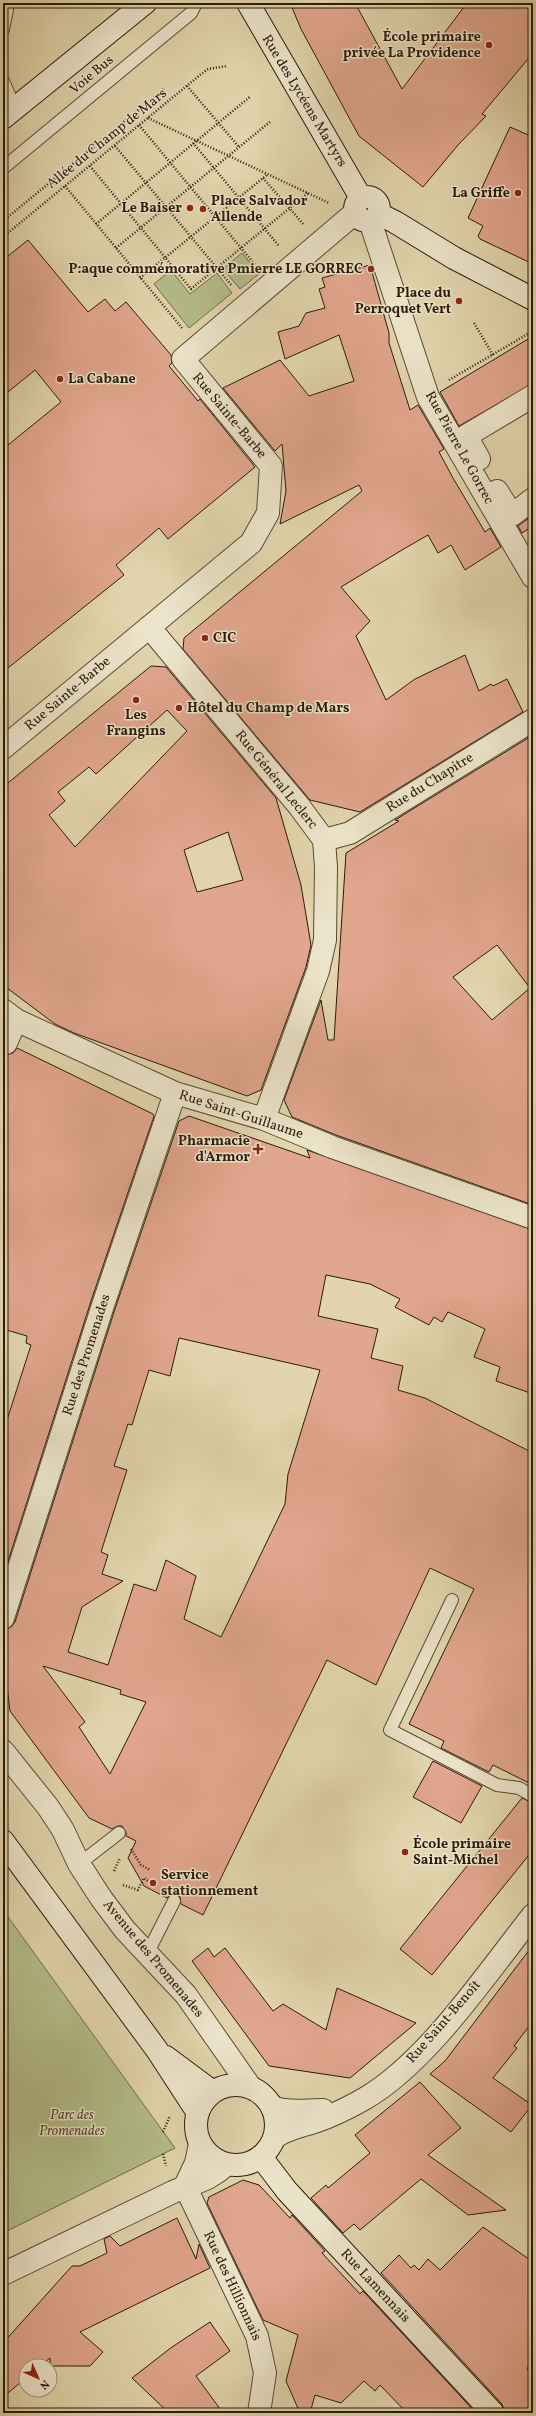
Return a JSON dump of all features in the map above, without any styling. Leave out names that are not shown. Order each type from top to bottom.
[{"type":"street","points":[[9,113],[144,3]]},
{"type":"street","name":"Rue des Lycéens Martyrs","points":[[248,3],[366,211]]},
{"type":"street","points":[[366,211],[395,222],[454,258],[533,298]]},
{"type":"street","name":"Rue Sainte-Barbe","points":[[3,748],[251,543],[268,513],[271,466],[183,359],[320,244],[366,211]]},
{"type":"street","name":"Rue Pierre Le Gorrec","points":[[366,211],[428,397],[533,578]]},
{"type":"street","points":[[533,396],[466,436],[512,515],[533,499]]},
{"type":"street","name":"Rue Général Leclerc","points":[[149,627],[299,806],[324,840],[326,867],[325,940],[318,971],[264,1119]]},
{"type":"street","name":"Rue du Chapitre","points":[[324,840],[350,833],[533,720]]},
{"type":"street","points":[[6,1043],[10,1015]]},
{"type":"street","name":"Rue Saint-Guillaume","points":[[10,1015],[175,1093],[264,1119],[332,1147],[533,1218]]},
{"type":"street","name":"Rue des Promenades","points":[[3,1618],[138,1199],[175,1093]]},
{"type":"street","name":"Avenue des Promenades","points":[[3,1751],[48,1808],[63,1830],[79,1864],[101,1898],[125,1930],[186,1995],[251,2088],[264,2096],[272,2107],[277,2127],[275,2137]]},
{"type":"street","points":[[3,1841],[157,2050],[198,2113]]},
{"type":"street","name":"Rue Saint-Benoît","points":[[275,2137],[293,2127],[312,2123],[363,2100],[390,2082],[441,2030],[533,1915]]},
{"type":"street","points":[[157,2050],[213,2092]]},
{"type":"street","points":[[251,2088],[232,2086],[213,2092],[207,2098],[198,2113],[197,2134],[200,2144],[207,2154],[226,2165],[238,2166],[261,2157],[275,2137]]},
{"type":"street","name":"Rue Saint-Benoît","points":[[272,2107],[281,2110],[299,2112],[340,2110]]},
{"type":"street","points":[[185,2186],[196,2163],[200,2144]]},
{"type":"street","name":"Rue Lamennais","points":[[261,2157],[287,2191],[493,2413]]},
{"type":"street","points":[[3,2274],[185,2186],[199,2184],[226,2165]]},
{"type":"street","name":"Rue des Hillionnais","points":[[185,2186],[257,2336],[265,2373],[260,2413]]},
{"type":"lane","points":[[3,29],[7,10],[6,3]]},
{"type":"lane","name":"Voie Bus","points":[[3,168],[191,12],[196,3]]},
{"type":"lane","points":[[3,81],[9,113]]},
{"type":"lane","points":[[452,1600],[390,1730],[497,1785],[519,1788],[533,1796]]},
{"type":"lane","points":[[79,1864],[119,1833]]},
{"type":"lane","points":[[147,1954],[174,1901]]},
{"type":"path","name":"Allée du Champ de Mars","points":[[3,237],[208,69],[227,66]]},
{"type":"path","points":[[187,86],[239,147]]},
{"type":"path","name":"Allée du Champ de Mars","points":[[3,221],[164,89]]},
{"type":"path","points":[[96,224],[251,96]]},
{"type":"path","points":[[148,118],[326,201]]},
{"type":"path","points":[[116,248],[270,121]]},
{"type":"path","points":[[139,126],[272,285]]},
{"type":"path","points":[[193,144],[295,265]]},
{"type":"path","points":[[115,146],[248,305]]},
{"type":"path","points":[[90,166],[191,289],[308,193]]},
{"type":"path","points":[[140,278],[268,174]]},
{"type":"path","points":[[263,178],[320,244]]},
{"type":"path","points":[[65,186],[198,346]]},
{"type":"path","points":[[474,323],[493,355]]},
{"type":"path","points":[[447,381],[533,331]]},
{"type":"path","points":[[126,1846],[132,1849],[141,1865],[150,1870]]},
{"type":"path","points":[[113,1873],[123,1853]]},
{"type":"path","points":[[101,1898],[120,1885],[138,1890],[144,1878],[148,1880]]},
{"type":"green space","points":[[242,253],[259,274],[240,289],[223,269]]},
{"type":"green space","points":[[171,270],[190,294],[217,273],[232,293],[189,328],[154,284]]},
{"type":"green space","name":"Parc des Promenades","points":[[3,1910],[175,2148],[3,2233]]},
{"type":"building","points":[[290,3],[355,3],[402,89],[467,3],[533,3],[533,53],[482,114],[486,116],[458,145],[423,187],[359,136],[301,29]]},
{"type":"building","name":"La Griffe","points":[[510,127],[533,137],[533,264],[480,239],[478,236],[483,226],[468,218]]},
{"type":"building","points":[[28,240],[88,312],[105,299],[115,311],[126,302],[171,355],[172,363],[169,366],[198,401],[200,399],[255,467],[168,539],[159,528],[116,565],[124,575],[3,672],[3,449],[61,402],[35,370],[3,396],[3,260]]},
{"type":"building","points":[[370,265],[389,333],[389,343],[410,410],[418,405],[444,449],[439,452],[453,478],[485,532],[490,528],[501,547],[465,570],[451,545],[438,553],[428,535],[341,587],[370,621],[356,636],[386,700],[415,679],[465,655],[479,691],[491,684],[493,686],[507,679],[523,712],[360,812],[310,800],[183,649],[184,638],[362,491],[359,485],[280,524],[286,491],[282,444],[275,451],[223,388],[280,360],[309,396],[354,381],[339,335],[285,359],[278,332],[299,326],[306,313],[325,308],[319,289],[325,287],[322,278]]},
{"type":"building","points":[[533,336],[533,384],[459,426],[440,392]]},
{"type":"building","points":[[533,515],[533,526],[522,533],[518,526]]},
{"type":"building","points":[[151,666],[166,667],[276,798],[301,885],[311,945],[306,967],[261,1090],[247,1096],[74,1033],[55,1024],[3,985],[3,787]],"holes":[[[167,710],[187,731],[75,847],[49,815],[65,801],[58,792],[89,767],[96,774]],[[228,832],[243,880],[197,892],[184,850]]]},
{"type":"building","points":[[533,735],[533,1205],[336,1135],[292,1117],[284,1100],[321,1000],[328,1040],[334,1040],[346,853],[399,821],[395,820]],"holes":[[[497,945],[530,988],[492,1020],[453,977]]]},
{"type":"building","points":[[17,1048],[153,1114],[154,1116],[91,1301],[3,1577],[3,1419],[7,1420],[31,1345],[26,1343],[27,1336],[3,1329],[3,1055],[13,1053]]},
{"type":"building","points":[[189,1116],[310,1158],[307,1150],[533,1230],[533,1394],[496,1381],[500,1367],[474,1357],[485,1329],[448,1312],[442,1322],[434,1317],[429,1325],[395,1307],[400,1299],[370,1284],[326,1275],[318,1316],[378,1329],[371,1358],[403,1366],[398,1390],[425,1398],[533,1453],[533,1785],[493,1765],[489,1772],[441,1748],[444,1741],[409,1724],[474,1589],[430,1568],[376,1685],[327,1660],[203,1915],[181,1904],[180,1897],[177,1894],[170,1895],[167,1898],[144,1886],[128,1858],[136,1841],[126,1836],[126,1832],[122,1826],[112,1829],[89,1818],[10,1711],[3,1656],[3,1630],[11,1627],[15,1622],[115,1309],[179,1121]],"holes":[[[179,1338],[320,1370],[288,1474],[285,1504],[221,1637],[184,1619],[196,1576],[166,1560],[156,1591],[134,1584],[108,1665],[68,1652],[82,1607],[123,1581],[102,1574],[108,1555],[101,1552],[127,1470],[114,1466],[128,1424],[132,1425],[149,1370],[170,1376]],[[43,1666],[121,1690],[120,1694],[146,1702],[110,1774],[79,1727],[85,1722]]]},
{"type":"building","points":[[433,1761],[482,1786],[461,1823],[413,1797]]},
{"type":"building","points":[[522,1798],[533,1803],[533,1850],[432,1975],[400,1949]]},
{"type":"building","points":[[533,1945],[533,2021],[514,2046],[517,2048],[493,2078],[532,2105],[511,2132],[430,2074],[445,2061]]},
{"type":"building","points":[[208,1948],[214,1957],[225,1948],[273,2011],[283,2004],[326,2030],[337,1988],[416,2023],[350,2078],[269,2066],[192,1961]]},
{"type":"building","points":[[420,2082],[461,2128],[428,2155],[506,2210],[468,2215],[421,2179],[360,2230],[354,2224],[343,2233],[311,2198],[326,2185],[328,2188],[370,2153],[355,2135]]},
{"type":"building","points":[[243,2180],[259,2185],[290,2218],[292,2215],[325,2251],[322,2253],[360,2294],[363,2291],[476,2413],[407,2413],[380,2385],[375,2391],[364,2381],[341,2403],[315,2395],[310,2413],[300,2413],[286,2381],[298,2335],[263,2320],[207,2203],[209,2197]]},
{"type":"building","points":[[177,2218],[196,2259],[199,2244],[210,2268],[80,2332],[103,2352],[90,2366],[58,2366],[58,2358],[18,2358],[18,2385],[3,2397],[3,2343],[72,2266],[80,2266],[107,2253],[104,2239],[110,2236],[120,2246]]},
{"type":"building","points":[[483,2227],[533,2262],[533,2357],[527,2369],[533,2375],[533,2413],[505,2413],[502,2404],[381,2273],[399,2255],[411,2268],[414,2265],[419,2270],[428,2259],[440,2270]]},
{"type":"building","points":[[210,2322],[230,2351],[196,2376],[223,2413],[169,2413],[132,2378],[172,2347]]},
{"type":"place","name":"École primaire privée La Providence","points":[[489,45]]},
{"type":"place","name":"La Griffe","points":[[518,193]]},
{"type":"place","name":"Le Baiser","points":[[190,208]]},
{"type":"place","name":"Place Salvador Allende","points":[[203,209]]},
{"type":"place","name":"P:aque commémorative Pmierre LE GORREC","points":[[371,269]]},
{"type":"place","name":"Place du Perroquet Vert","points":[[459,301]]},
{"type":"place","name":"La Cabane","points":[[60,379]]},
{"type":"place","name":"CIC","points":[[205,638]]},
{"type":"place","name":"Les Frangins","points":[[136,700]]},
{"type":"place","name":"Hôtel du Champ de Mars","points":[[179,708]]},
{"type":"place","name":"Pharmacie d'Armor","points":[[258,1149]]},
{"type":"place","name":"École primaire Saint-Michel","points":[[405,1852]]},
{"type":"place","name":"Service stationnement","points":[[153,1883]]}]
